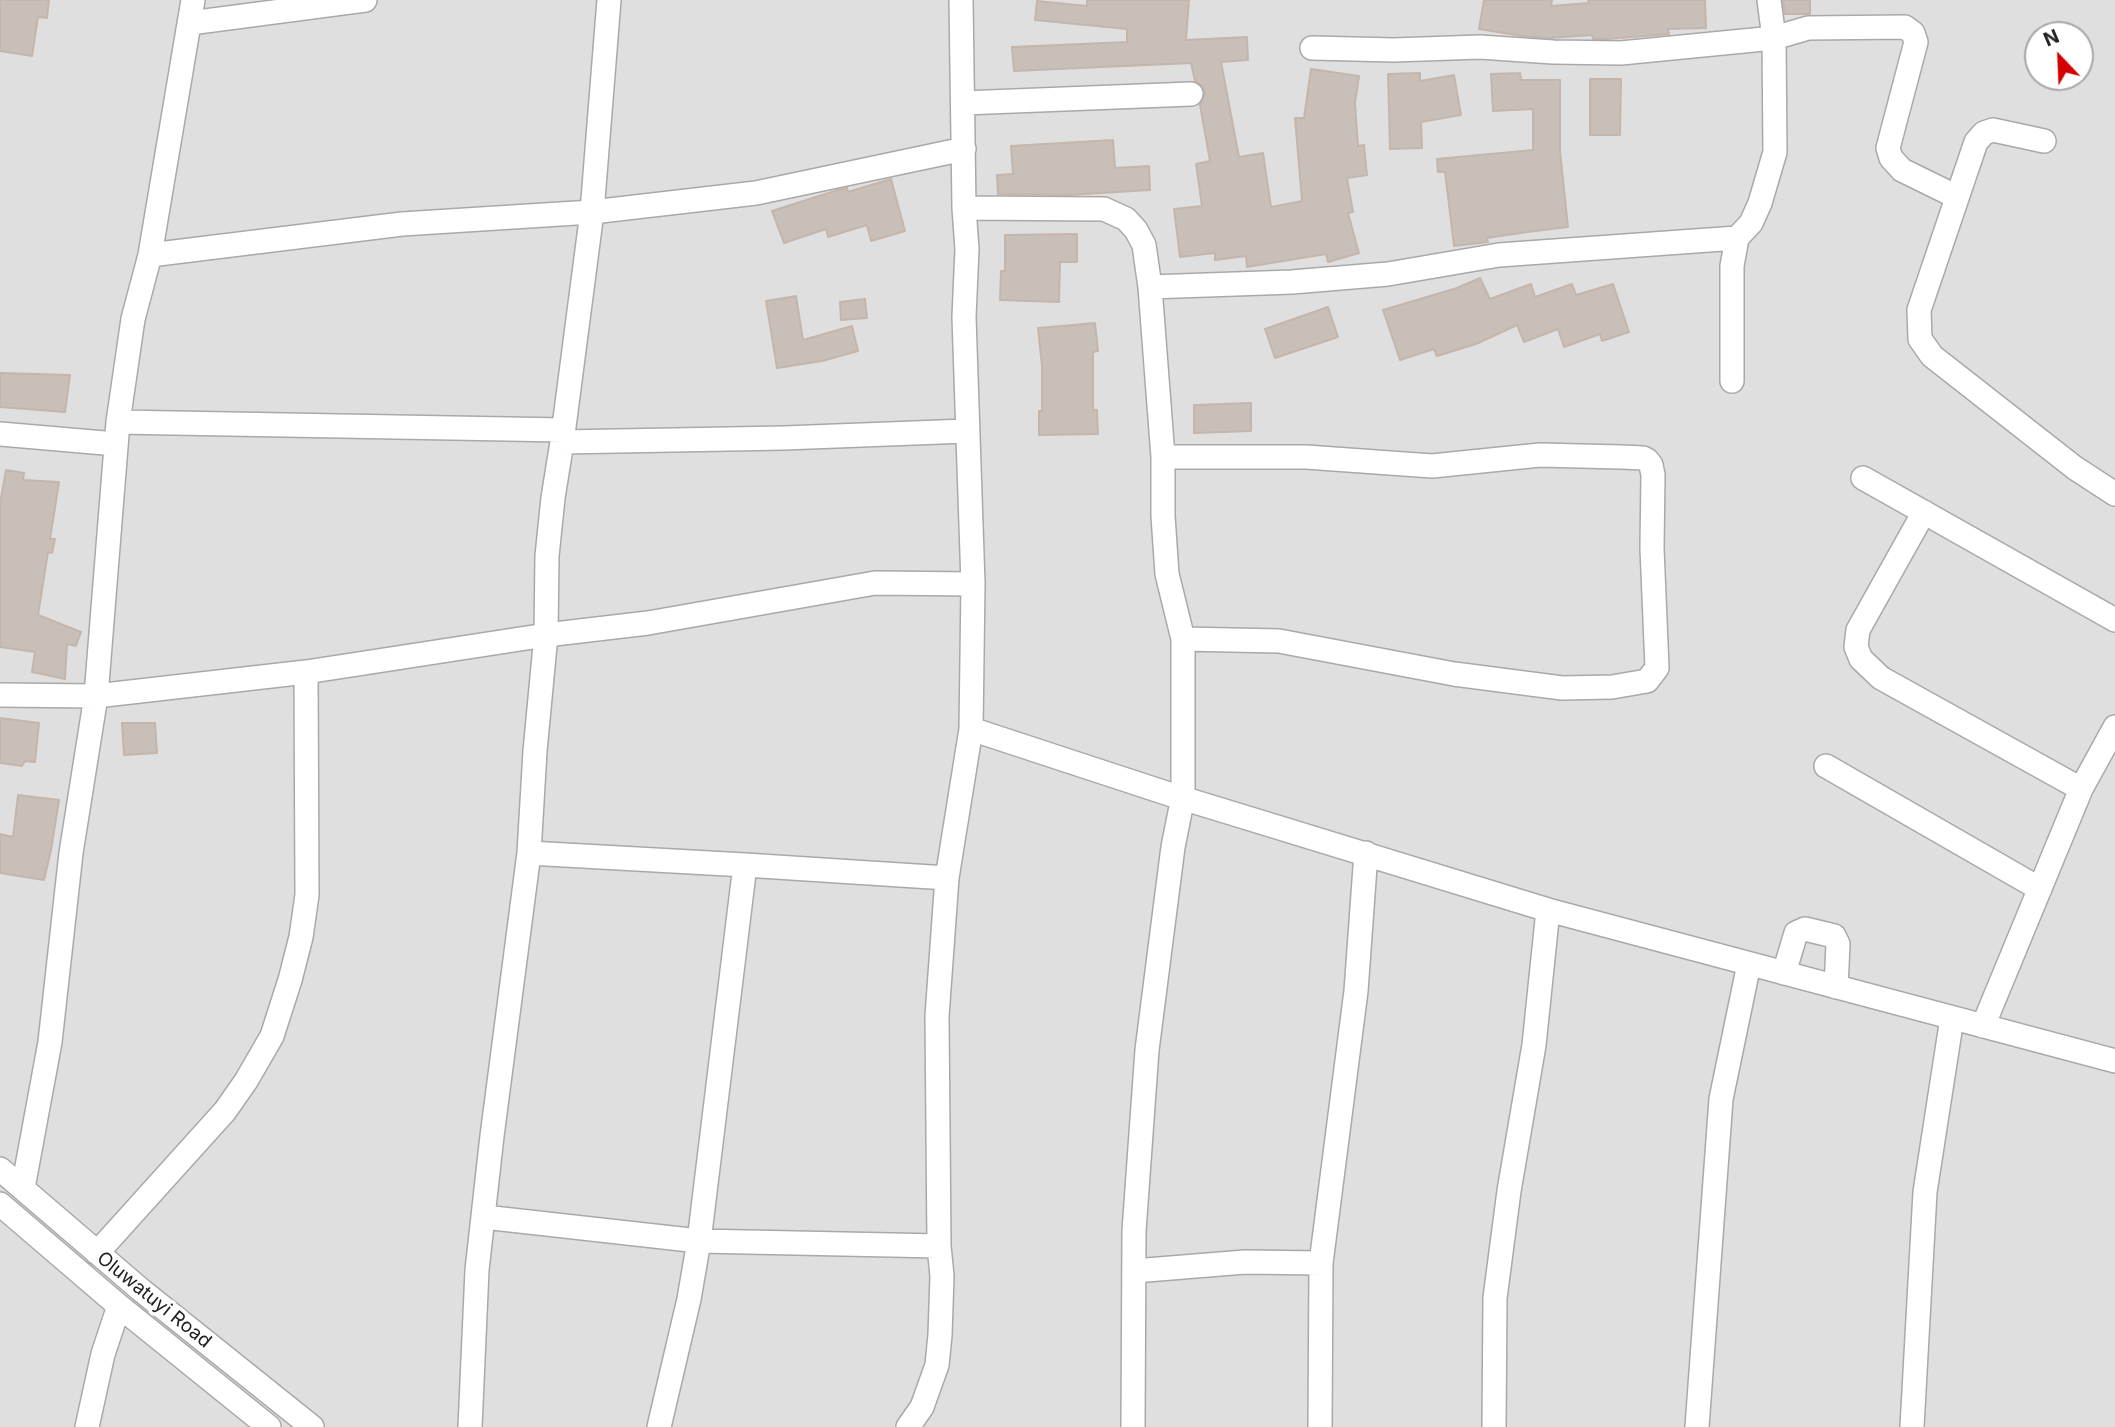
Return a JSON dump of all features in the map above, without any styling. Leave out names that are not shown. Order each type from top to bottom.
[{"type":"street","points":[[23,1188],[50,1042],[71,853],[96,696],[117,433],[133,319],[149,255],[192,11],[365,0]]},
{"type":"street","points":[[470,1427],[477,1270],[529,853],[546,635],[547,556],[592,212],[609,0]]},
{"type":"street","points":[[908,1427],[922,1407],[937,1365],[942,1276],[939,1246],[937,1016],[947,878],[971,729],[973,584],[966,431],[964,317],[967,249],[961,0]]},
{"type":"street","points":[[1732,381],[1732,266],[1737,238],[1751,223],[1760,204],[1775,152],[1774,37],[1769,0]]},
{"type":"street","points":[[1312,48],[1394,50],[1480,47],[1553,52],[1621,52],[1774,37],[1808,28],[1905,27],[1913,33],[1916,42],[1888,148],[1891,158],[1902,170],[1957,197]]},
{"type":"street","points":[[963,103],[1191,94]]},
{"type":"street","points":[[2044,141],[1993,130],[1984,133],[1976,142],[1919,310],[1920,339],[1932,356],[2075,468],[2115,494]]},
{"type":"street","points":[[149,255],[402,224],[592,212],[756,193],[964,149]]},
{"type":"street","points":[[964,208],[1104,209],[1126,219],[1136,230],[1143,246],[1150,287],[1163,457],[1167,574],[1183,639],[1183,797],[1173,847],[1147,1050],[1134,1231],[1133,1427]]},
{"type":"street","points":[[1150,287],[1292,282],[1388,274],[1499,255],[1737,238]]},
{"type":"street","points":[[0,434],[784,438],[966,431]]},
{"type":"street","points":[[1163,457],[1306,457],[1432,467],[1540,455],[1632,457],[1647,460],[1653,475],[1652,548],[1657,668],[1647,681],[1612,688],[1562,688],[1454,674],[1279,641],[1183,639]]},
{"type":"street","points":[[1863,478],[2115,620]]},
{"type":"street","points":[[1924,512],[1858,631],[1856,647],[1861,659],[1881,678],[2081,789]]},
{"type":"street","points":[[0,695],[96,696],[306,671],[546,635],[648,623],[875,583],[973,584]]},
{"type":"street","points":[[97,1253],[225,1111],[272,1036],[290,980],[307,895],[306,671]]},
{"type":"street","points":[[1983,1026],[2081,789],[2115,727]]},
{"type":"street","points":[[971,729],[1548,910],[2115,1061]]},
{"type":"street","points":[[1826,766],[2040,888]]},
{"type":"street","points":[[529,853],[947,878]]},
{"type":"street","points":[[1320,1427],[1321,1263],[1356,991],[1366,853]]},
{"type":"street","points":[[659,1427],[689,1299],[699,1241],[745,865]]},
{"type":"street","points":[[1494,1427],[1495,1298],[1508,1191],[1534,1045],[1548,910]]},
{"type":"street","points":[[1784,973],[1796,933],[1805,929],[1834,936],[1838,944],[1836,987]]},
{"type":"street","points":[[1697,1427],[1721,1099],[1749,964]]},
{"type":"street","points":[[1912,1427],[1925,1192],[1952,1018]]},
{"type":"street","name":"Oluwatuyi Road","points":[[0,1170],[97,1253],[312,1427]]},
{"type":"street","name":"Oluwatuyi Road","points":[[0,1203],[119,1306],[269,1427]]},
{"type":"street","points":[[484,1217],[699,1241],[939,1246]]},
{"type":"street","points":[[1134,1271],[1245,1262],[1321,1263]]},
{"type":"street","points":[[87,1427],[103,1354],[119,1306]]},
{"type":"shaded area","points":[[0,0],[2115,0],[2115,1427],[0,1427]]},
{"type":"building","points":[[0,0],[49,0],[47,18],[38,17],[32,56],[0,51]]},
{"type":"building","points":[[1087,0],[1189,0],[1186,40],[1247,37],[1248,60],[1221,62],[1239,157],[1263,153],[1271,207],[1302,201],[1295,118],[1304,118],[1311,69],[1359,76],[1355,103],[1358,146],[1364,145],[1367,175],[1347,178],[1353,212],[1348,213],[1359,253],[1328,262],[1326,254],[1247,267],[1246,256],[1215,260],[1215,253],[1180,257],[1174,209],[1202,206],[1196,164],[1210,161],[1200,105],[1205,93],[1202,86],[1195,81],[1191,63],[1014,71],[1012,47],[1127,42],[1127,29],[1035,20],[1037,1],[1087,6]]},
{"type":"building","points":[[1484,0],[1552,0],[1551,6],[1589,3],[1588,0],[1705,0],[1706,28],[1668,29],[1669,34],[1607,39],[1593,39],[1592,35],[1550,38],[1522,36],[1479,29]]},
{"type":"building","points":[[1783,0],[1810,0],[1810,14],[1785,14]]},
{"type":"building","points":[[1420,73],[1420,81],[1454,75],[1461,115],[1421,122],[1422,148],[1390,149],[1388,74]]},
{"type":"building","points":[[1520,73],[1521,80],[1560,80],[1560,151],[1568,227],[1487,238],[1488,242],[1454,246],[1445,172],[1438,172],[1437,159],[1533,150],[1533,109],[1493,111],[1491,74]]},
{"type":"building","points":[[1590,79],[1621,79],[1620,135],[1590,135]]},
{"type":"building","points":[[1113,140],[1115,168],[1149,166],[1150,190],[1068,195],[998,194],[997,175],[1013,174],[1011,146]]},
{"type":"building","points":[[891,179],[905,231],[871,241],[867,225],[828,237],[826,229],[784,243],[772,211],[838,190],[847,188],[848,192]]},
{"type":"building","points":[[1077,234],[1077,262],[1060,262],[1059,302],[1000,300],[1001,271],[1005,271],[1005,235]]},
{"type":"building","points":[[1480,278],[1490,299],[1531,284],[1535,297],[1572,284],[1576,295],[1613,284],[1629,332],[1602,341],[1600,334],[1564,347],[1558,329],[1524,342],[1517,325],[1476,344],[1437,356],[1434,349],[1400,360],[1383,310],[1457,288]]},
{"type":"building","points":[[796,296],[803,340],[852,326],[858,351],[822,361],[777,368],[766,301]]},
{"type":"building","points":[[865,299],[867,318],[841,320],[840,302]]},
{"type":"building","points":[[1328,307],[1338,337],[1275,358],[1265,329]]},
{"type":"building","points":[[1095,323],[1098,351],[1093,352],[1093,410],[1097,410],[1098,434],[1039,435],[1042,366],[1038,328]]},
{"type":"building","points":[[0,373],[70,375],[65,412],[0,407]]},
{"type":"building","points":[[1251,403],[1251,431],[1194,433],[1194,405]]},
{"type":"building","points":[[6,470],[24,473],[23,480],[59,482],[50,539],[55,539],[52,553],[48,552],[38,615],[81,632],[76,646],[67,644],[65,679],[32,672],[35,652],[0,647],[0,504]]},
{"type":"building","points":[[0,718],[39,723],[35,762],[25,761],[22,766],[0,763]]},
{"type":"building","points":[[122,723],[155,723],[157,753],[124,755]]},
{"type":"building","points":[[18,795],[59,800],[44,880],[0,873],[0,834],[13,837]]}]
